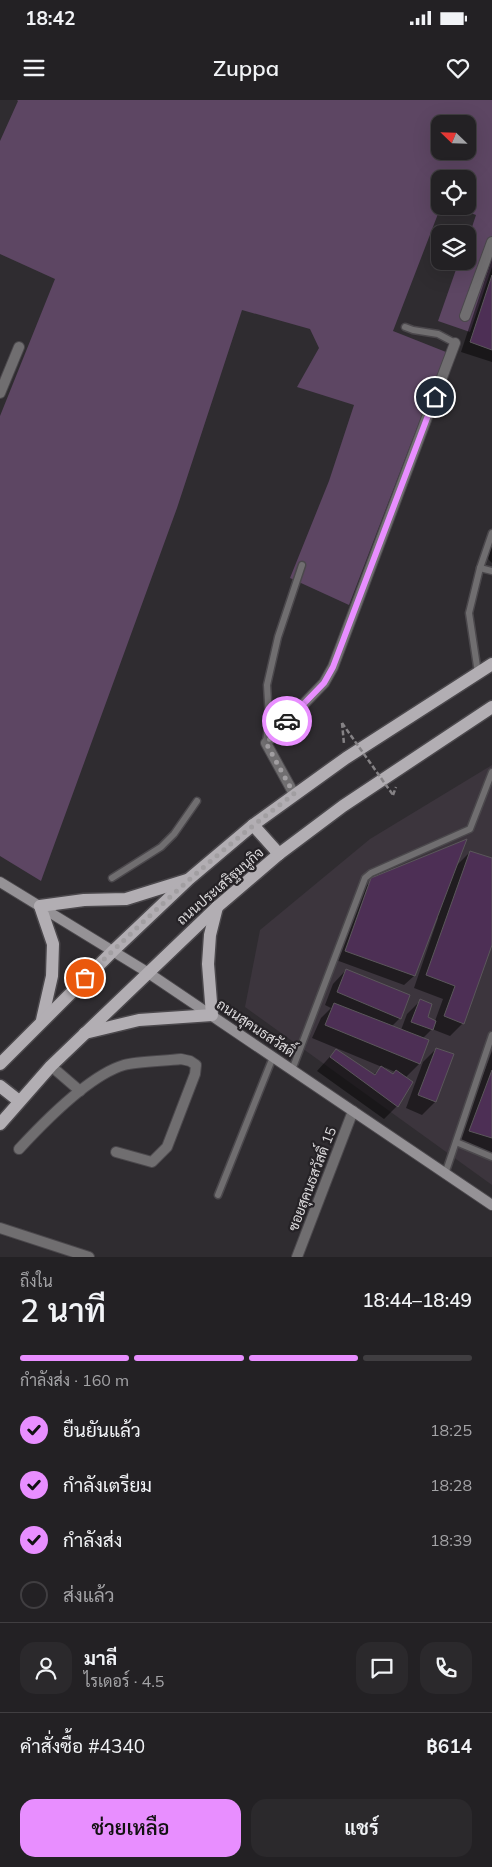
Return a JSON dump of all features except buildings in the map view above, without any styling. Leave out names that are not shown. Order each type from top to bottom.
[{"type":"main road","name":"ถนนประเสริฐมนูกิจ","points":[[0,1064],[113,951],[190,879],[253,825],[346,758],[492,664]]},
{"type":"main road","name":"ถนนประเสริฐมนูกิจ","points":[[0,1124],[51,1066],[216,907],[279,854],[343,806],[492,707]]},
{"type":"main road","points":[[253,825],[279,854]]},
{"type":"main road","points":[[42,1020],[52,976],[53,944],[40,906],[84,900],[126,899],[190,879]]},
{"type":"main road","name":"ถนนสุคนธสวัสดิ์","points":[[0,882],[148,972],[492,1205]]},
{"type":"main road","points":[[85,1033],[139,1020],[212,1015],[208,964],[210,936],[216,907]]},
{"type":"main road","points":[[0,1086],[19,1101]]},
{"type":"street","points":[[466,316],[492,242]]},
{"type":"street","points":[[294,794],[266,743],[324,683],[333,667],[455,343]]},
{"type":"street","points":[[0,393],[19,347]]},
{"type":"street","points":[[19,1149],[80,1091],[104,1075],[124,1065],[182,1059],[196,1065],[195,1074],[167,1147],[159,1156],[152,1162],[116,1152]]},
{"type":"street","points":[[51,1066],[80,1091]]},
{"type":"street","name":"ซอยสุคนธสวัสดิ์ 15","points":[[297,1257],[353,1110]]},
{"type":"street","points":[[0,1228],[89,1257]]},
{"type":"lane","points":[[405,327],[438,334],[455,343]]},
{"type":"lane","points":[[478,673],[469,613],[480,568],[492,533]]},
{"type":"lane","points":[[266,743],[269,718],[267,685],[278,637],[302,565]]},
{"type":"lane","points":[[480,568],[492,571]]},
{"type":"lane","points":[[292,1070],[365,878],[371,873],[470,829],[492,772]]},
{"type":"lane","points":[[112,878],[161,847],[174,834],[197,801]]},
{"type":"lane","points":[[445,1174],[492,1035]]},
{"type":"lane","points":[[218,1195],[273,1057]]},
{"type":"lane","points":[[456,1142],[492,1157]]},
{"type":"path","points":[[346,758],[342,723],[393,795]]},
{"type":"shaded area","points":[[17,100],[492,100],[492,267],[470,332],[438,321],[456,270],[476,270],[476,225],[473,225],[476,215],[476,170],[431,170],[431,215],[438,215],[434,225],[431,225],[431,232],[393,331],[446,352],[349,605],[290,578],[329,481],[354,405],[297,387],[319,348],[310,329],[242,310],[177,508],[41,881],[0,856],[0,416],[55,279],[0,254],[0,141]]},
{"type":"shaded area","points":[[492,765],[492,1185],[245,1007],[260,930],[370,839]]},
{"type":"way so far","points":[[85,978],[238,837],[294,794],[266,743],[287,721]]},
{"type":"route","points":[[287,721],[324,683],[333,667],[435,397]]}]
